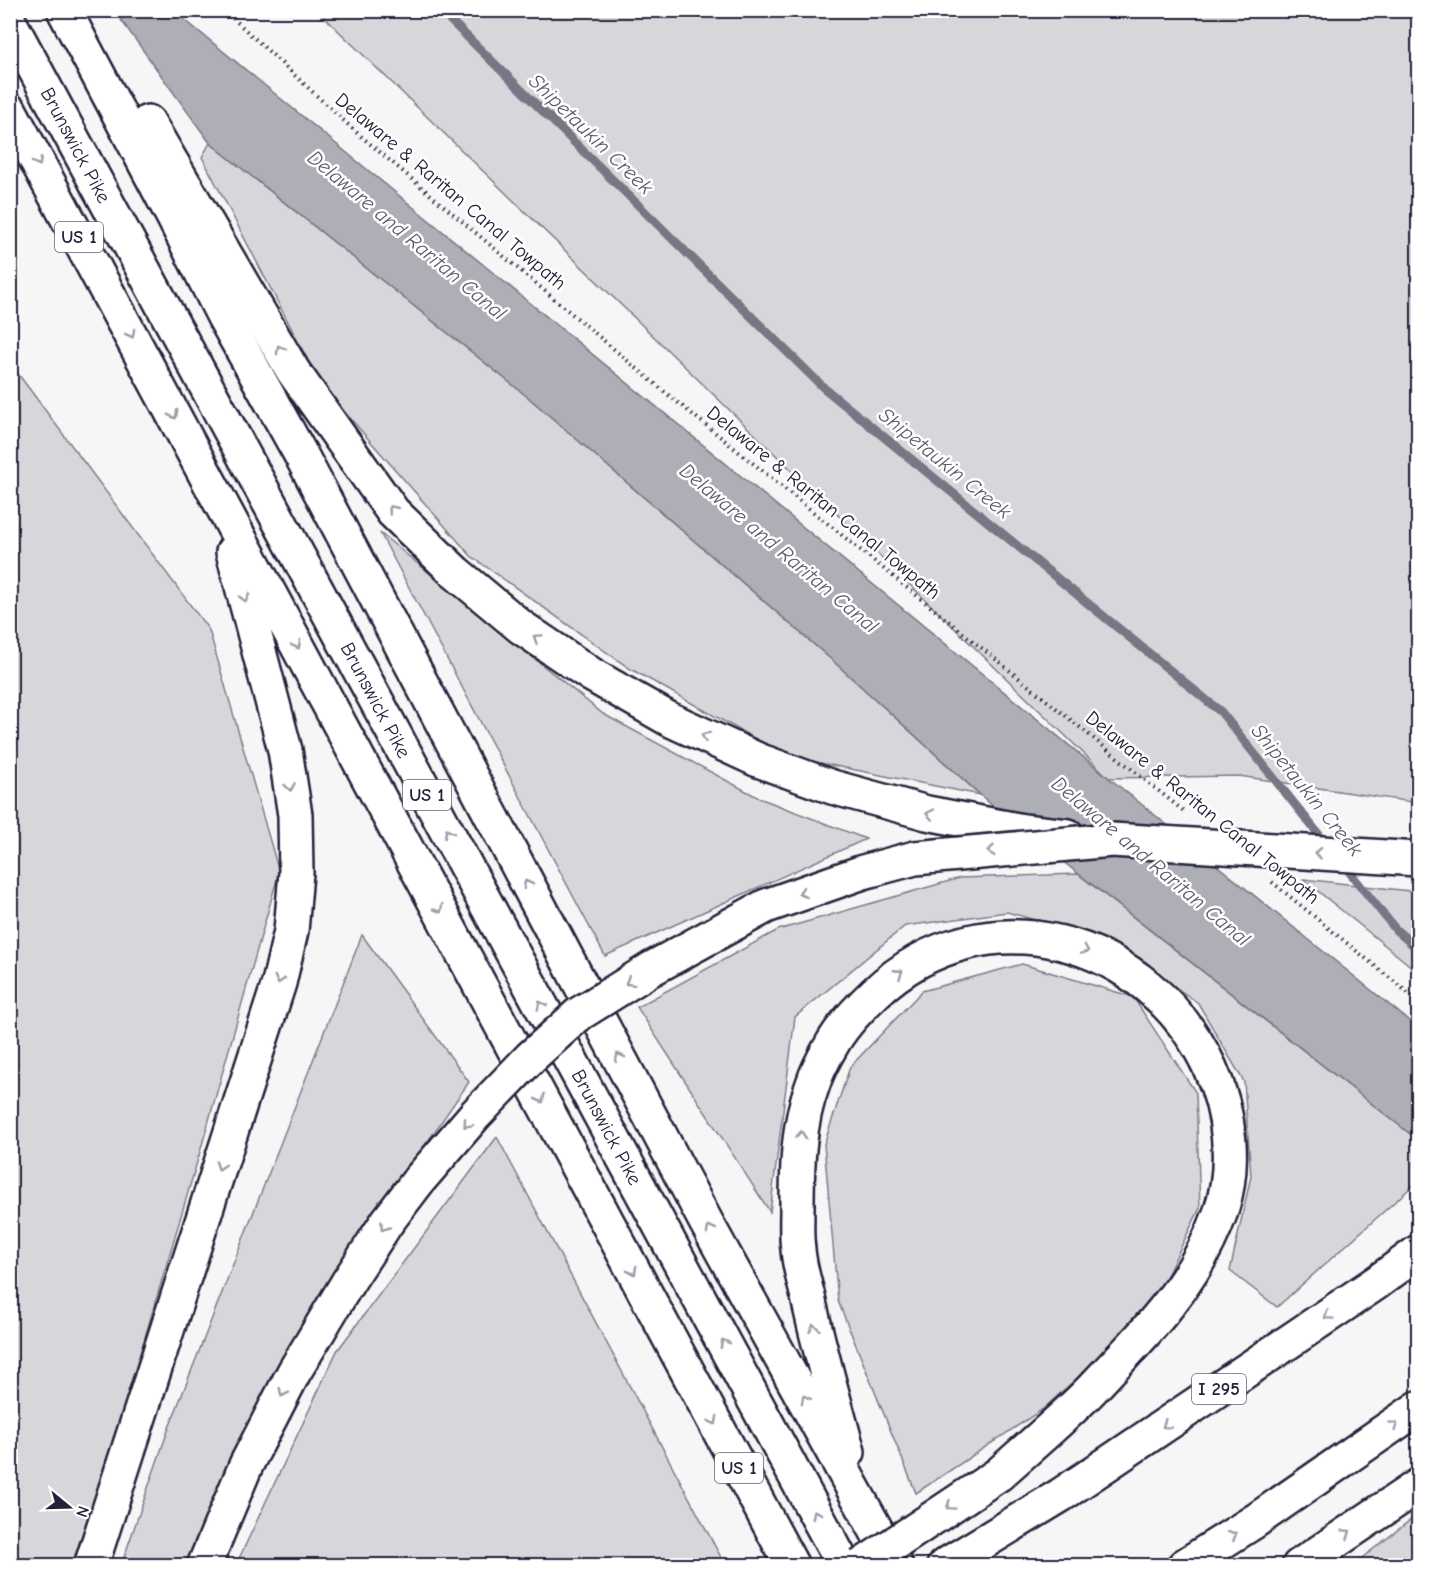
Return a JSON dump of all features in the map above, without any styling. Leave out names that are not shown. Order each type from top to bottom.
[{"type":"highway","points":[[64,10],[224,317],[301,455],[706,1222],[896,1566]]},
{"type":"highway","points":[[80,10],[293,371],[393,512],[463,579],[521,627],[583,669],[669,719],[758,760],[832,787],[927,813],[1023,831],[1112,840],[1419,859]]},
{"type":"highway","name":"Brunswick Pike","points":[[10,23],[844,1566]]},
{"type":"highway","name":"Brunswick Pike","points":[[10,111],[792,1566]]},
{"type":"highway","points":[[91,1566],[279,983],[291,931],[296,873],[295,815],[286,761],[219,501]]},
{"type":"highway","points":[[204,1566],[246,1466],[294,1372],[387,1222],[419,1180],[483,1107],[579,1014],[651,969],[766,906],[863,872],[915,858],[1112,840]]},
{"type":"highway","points":[[861,1566],[999,1474],[1085,1396],[1148,1330],[1177,1295],[1208,1244],[1222,1207],[1229,1168],[1228,1129],[1218,1087],[1202,1051],[1176,1012],[1146,984],[1116,963],[1078,947],[1038,938],[997,937],[961,943],[925,957],[888,981],[855,1011],[832,1044],[813,1084],[801,1134],[797,1179],[798,1250],[818,1346],[864,1505]]},
{"type":"highway","name":"I 295","points":[[944,1566],[1061,1496],[1419,1252]]},
{"type":"highway","points":[[1184,1566],[1255,1521],[1419,1408]]},
{"type":"highway","points":[[1299,1566],[1419,1486]]},
{"type":"path","name":"Delaware & Raritan Canal Towpath","points":[[224,10],[356,132],[666,393],[1189,815]]},
{"type":"path","name":"Delaware & Raritan Canal Towpath","points":[[1272,882],[1419,1001]]},
{"type":"shaded area","points":[[318,11],[1418,11],[1418,803],[1239,776],[1109,778]]},
{"type":"shaded area","points":[[210,143],[529,398],[833,661],[980,795],[786,756],[629,668],[471,556],[321,385],[202,157]]},
{"type":"shaded area","points":[[10,363],[209,630],[279,872],[200,1152],[120,1421],[72,1565],[11,1565]]},
{"type":"shaded area","points":[[380,533],[603,714],[759,798],[866,839],[605,956]]},
{"type":"shaded area","points":[[1078,874],[1418,1140],[1418,1181],[1277,1307],[1230,1271],[1251,1176],[1244,1082],[1198,1003],[1112,942],[1007,912],[905,926],[795,1017],[770,1212],[637,1007],[778,930],[960,878]]},
{"type":"shaded area","points":[[1303,879],[1418,892],[1418,972]]},
{"type":"shaded area","points":[[362,935],[469,1082],[312,1308],[200,1543],[193,1565],[121,1566],[167,1433]]},
{"type":"shaded area","points":[[1022,964],[1133,997],[1196,1093],[1200,1208],[1148,1314],[1043,1409],[916,1493],[838,1301],[824,1144],[850,1067],[922,991]]},
{"type":"shaded area","points":[[497,1137],[725,1565],[236,1565],[337,1351]]},
{"type":"shaded area","points":[[1418,1514],[1418,1565],[1353,1565]]},
{"type":"water","name":"Delaware and Raritan Canal","points":[[125,11],[174,11],[1109,778],[1418,1028],[1418,1140],[997,810],[833,661],[529,398],[210,143],[121,20]]},
{"type":"waterway","name":"Shipetaukin Creek","points":[[440,10],[824,388],[1221,712],[1328,846]]},
{"type":"waterway","name":"Shipetaukin Creek","points":[[1343,864],[1396,930],[1418,949]]}]
